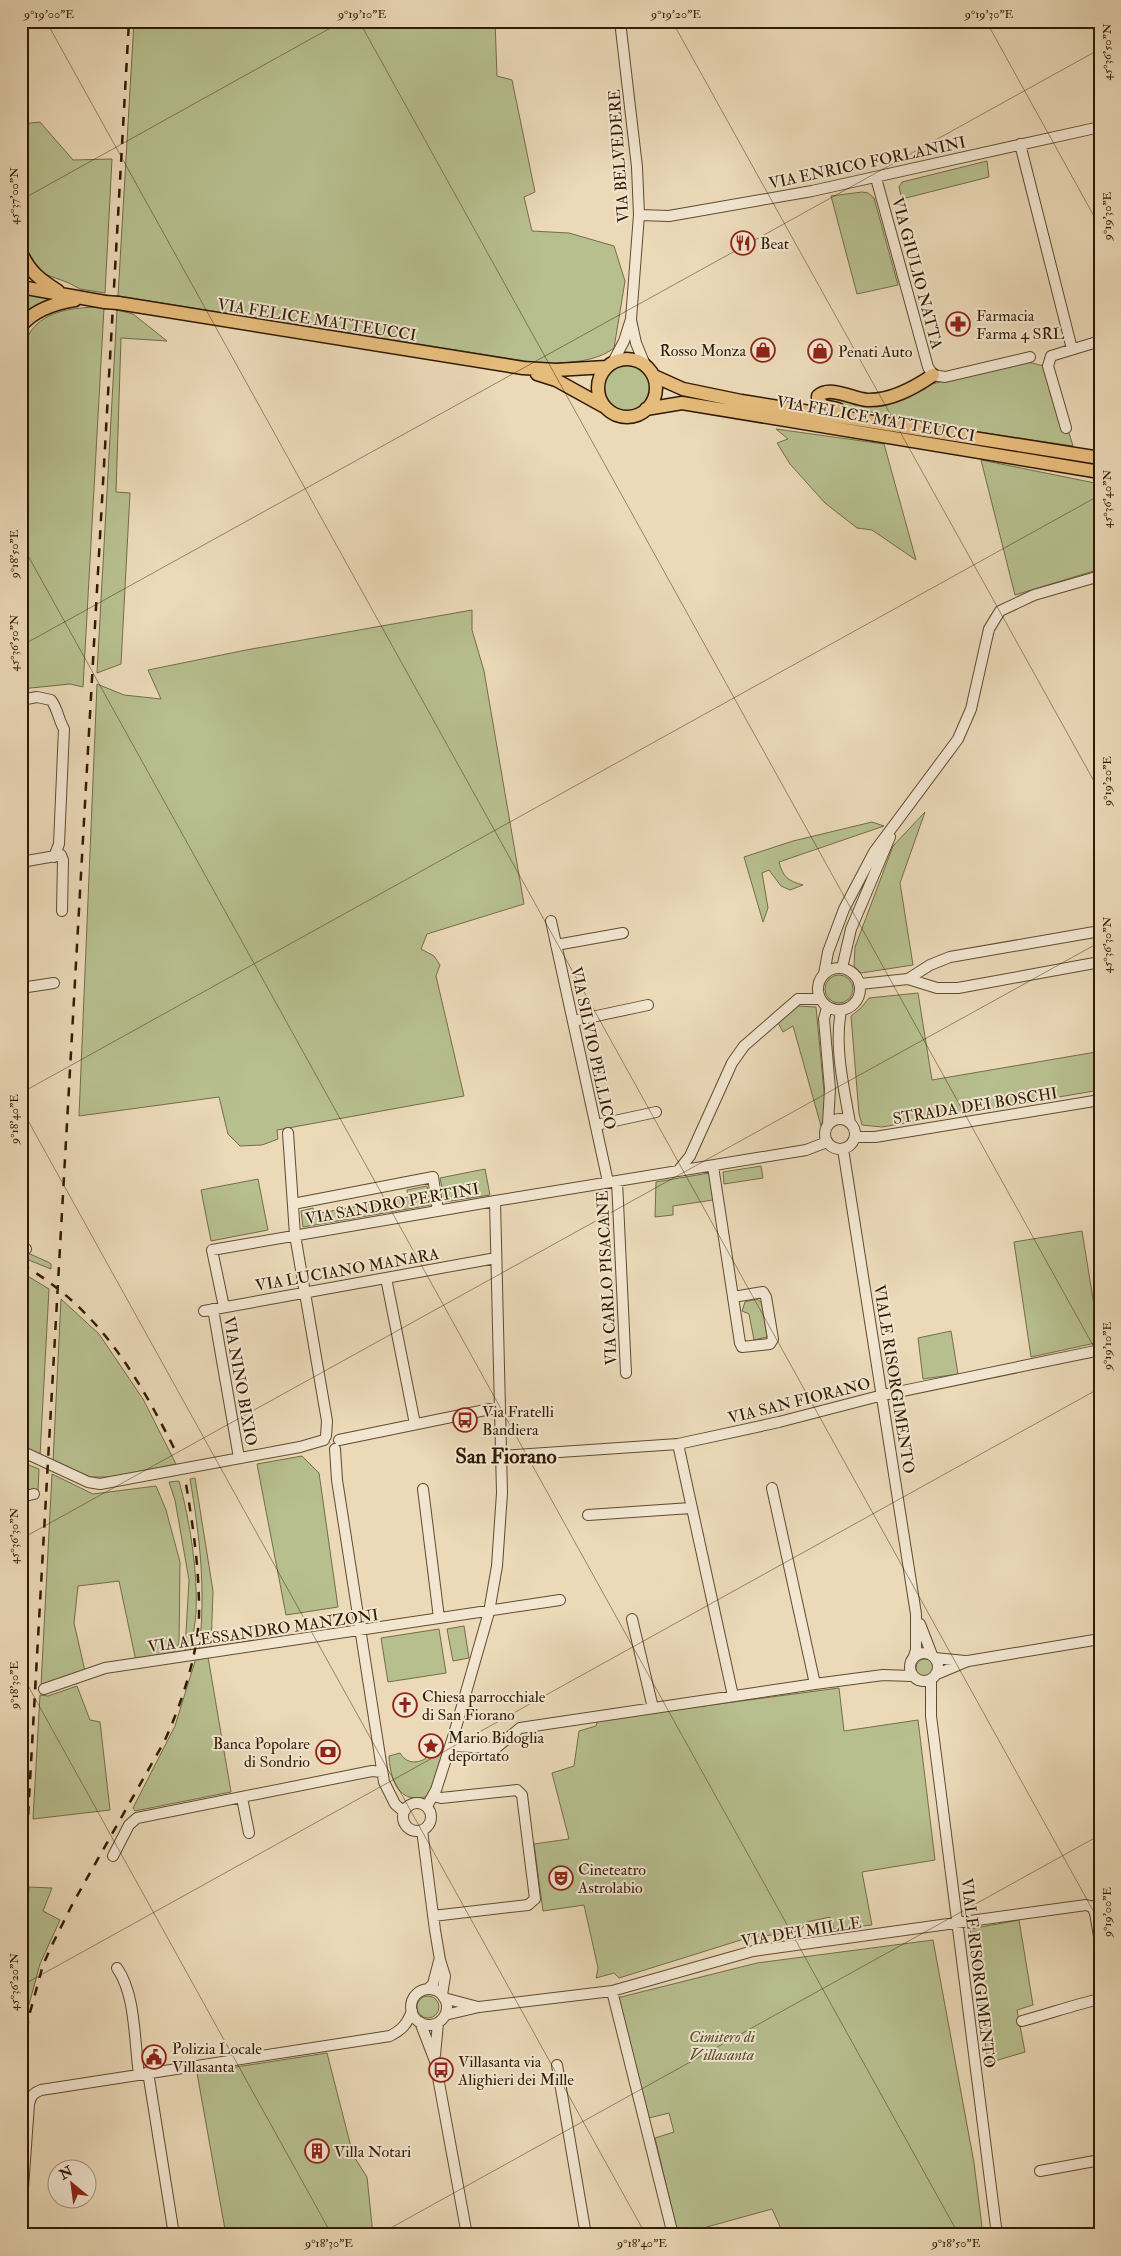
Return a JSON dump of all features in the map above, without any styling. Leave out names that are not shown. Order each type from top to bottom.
[{"type":"main road","points":[[21,252],[32,272],[40,281],[64,295]]},
{"type":"main road","name":"VIA FELICE MATTEUCCI","points":[[21,287],[82,299],[118,303],[524,368],[556,370],[610,364],[626,358],[633,359],[646,365],[654,376],[683,389],[741,401],[1100,458]]},
{"type":"main road","points":[[21,326],[34,314],[48,307],[82,299]]},
{"type":"main road","points":[[603,406],[598,396],[597,386],[600,376],[610,364]]},
{"type":"main road","name":"VIA FELICE MATTEUCCI","points":[[524,368],[556,380],[619,416],[638,415],[646,409],[682,403],[1100,472]]},
{"type":"main road","points":[[882,424],[869,414],[824,406],[818,401],[818,396],[828,392],[866,400],[875,399],[909,390],[933,375]]},
{"type":"main road","points":[[646,409],[655,394],[654,376]]},
{"type":"street","name":"VIA BELVEDERE","points":[[610,364],[624,341],[631,319],[639,215],[637,167],[620,21]]},
{"type":"street","name":"VIA ENRICO FORLANINI","points":[[639,215],[669,216],[876,178],[1100,127]]},
{"type":"street","points":[[1020,144],[1072,349]]},
{"type":"street","name":"VIA GIULIO NATTA","points":[[876,178],[928,367],[933,375]]},
{"type":"street","name":"VIA BELVEDERE","points":[[631,319],[636,343],[646,365]]},
{"type":"street","points":[[1066,428],[1048,363],[1051,356],[1100,341]]},
{"type":"street","points":[[933,375],[945,377],[1030,357]]},
{"type":"street","points":[[824,974],[831,943],[852,894],[874,852],[892,831],[958,739],[971,709],[989,629],[1000,611],[1034,595],[1100,576]]},
{"type":"street","points":[[21,700],[37,697],[51,700],[57,708],[58,718],[64,730],[59,844],[54,857]]},
{"type":"street","points":[[842,968],[851,929],[883,857],[892,831]]},
{"type":"street","points":[[21,862],[61,856],[63,860],[62,911]]},
{"type":"street","name":"VIA SILVIO PELLICO","points":[[551,921],[596,1125],[612,1182]]},
{"type":"street","points":[[908,979],[930,965],[950,957],[1100,931]]},
{"type":"street","points":[[556,946],[623,934]]},
{"type":"street","points":[[860,984],[908,979],[937,988],[958,988],[1100,962]]},
{"type":"street","points":[[842,968],[851,972],[860,984],[858,999],[851,1007],[841,1010],[827,1007],[820,999],[817,990],[818,981],[824,974],[829,970],[842,968]]},
{"type":"street","points":[[21,988],[54,983]]},
{"type":"street","points":[[678,1171],[690,1156],[732,1063],[744,1046],[798,999],[820,999]]},
{"type":"street","points":[[573,1021],[648,1005]]},
{"type":"street","points":[[827,1007],[824,1018],[830,1089],[828,1124],[825,1133],[827,1142],[834,1148],[843,1149],[852,1144],[855,1137],[850,1123],[840,1052],[841,1010]]},
{"type":"street","name":"STRADA DEI BOSCHI","points":[[855,1137],[875,1137],[1100,1100]]},
{"type":"street","points":[[596,1125],[656,1112]]},
{"type":"street","points":[[828,1124],[838,1119],[850,1123]]},
{"type":"street","points":[[288,1133],[295,1235],[337,1480],[382,1772],[388,1794],[404,1812]]},
{"type":"street","name":"VIA SANDRO PERTINI","points":[[224,1307],[212,1250],[806,1150],[827,1142]]},
{"type":"street","name":"VIALE RISORGIMENTO","points":[[843,1149],[916,1614],[916,1650],[912,1660]]},
{"type":"street","points":[[713,1166],[740,1343],[742,1347],[770,1344],[773,1339],[766,1297],[763,1292],[733,1296]]},
{"type":"street","points":[[293,1204],[433,1177],[438,1211]]},
{"type":"street","name":"VIA CARLO PISACANE","points":[[612,1182],[626,1373]]},
{"type":"street","points":[[427,1806],[433,1796],[451,1746],[489,1612],[497,1566],[502,1493],[495,1201]]},
{"type":"street","name":"VIA LUCIANO MANARA","points":[[208,1310],[496,1258]]},
{"type":"street","points":[[386,1278],[415,1424]]},
{"type":"street","name":"VIA NINO BIXIO","points":[[208,1310],[239,1458]]},
{"type":"street","name":"VIA SAN FIORANO","points":[[501,1456],[678,1444],[779,1422],[883,1395],[1100,1350]]},
{"type":"street","points":[[21,1451],[88,1482],[100,1484],[330,1442],[500,1407]]},
{"type":"street","points":[[678,1444],[733,1696]]},
{"type":"street","points":[[772,1488],[815,1684]]},
{"type":"street","points":[[423,1490],[439,1618]]},
{"type":"street","points":[[21,1497],[34,1494]]},
{"type":"street","points":[[588,1514],[691,1508]]},
{"type":"street","name":"VIA ALESSANDRO MANZONI","points":[[44,1690],[106,1668],[560,1600]]},
{"type":"street","name":"VIALE RISORGIMENTO","points":[[916,1614],[933,1656]]},
{"type":"street","points":[[632,1618],[653,1708]]},
{"type":"street","points":[[451,1746],[496,1748],[520,1728],[815,1684],[883,1675],[915,1678],[925,1682],[968,1661],[1100,1639]]},
{"type":"street","points":[[883,1675],[912,1660],[922,1652],[933,1656],[968,1661]]},
{"type":"street","points":[[933,1656],[938,1666],[934,1677]]},
{"type":"street","points":[[912,1660],[915,1678]]},
{"type":"street","name":"VIALE RISORGIMENTO","points":[[931,1716],[934,1677]]},
{"type":"street","name":"VIALE RISORGIMENTO","points":[[915,1678],[924,1693],[931,1716],[997,2235]]},
{"type":"street","points":[[113,1856],[129,1825],[137,1818],[372,1771],[382,1772]]},
{"type":"street","points":[[432,1916],[528,1905],[535,1899],[522,1795],[520,1792],[517,1790],[441,1798],[433,1796]]},
{"type":"street","points":[[242,1798],[249,1833]]},
{"type":"street","points":[[420,2022],[429,2025],[438,2023],[445,2015],[447,2006],[444,1996],[445,1976],[432,1916],[422,1830],[430,1821],[431,1814],[427,1806],[415,1803],[410,1805],[404,1812],[404,1820],[407,1826],[414,1830],[422,1830]]},
{"type":"street","name":"VIA DEI MILLE","points":[[445,2015],[479,2007],[612,1991],[753,1951],[958,1924],[1086,1904],[1096,1905]]},
{"type":"street","points":[[1096,1905],[1095,1913],[1100,1942]]},
{"type":"street","points":[[22,2235],[22,2202],[30,2099],[33,2094],[41,2090],[144,2073],[390,2036],[400,2031],[406,2025],[412,2011],[413,1999],[417,1994],[428,1989],[433,1984],[440,1960]]},
{"type":"street","points":[[116,1968],[123,1977],[129,1998],[174,2235]]},
{"type":"street","points":[[428,1989],[444,1996]]},
{"type":"street","points":[[612,1991],[673,2235]]},
{"type":"street","name":"VIA DEI MILLE","points":[[444,1996],[479,2007]]},
{"type":"street","points":[[1022,2021],[1064,2010],[1072,2005],[1100,1999]]},
{"type":"street","points":[[412,2011],[420,2022],[435,2061],[467,2235]]},
{"type":"street","points":[[435,2061],[438,2023]]},
{"type":"street","points":[[557,2065],[586,2235]]},
{"type":"street","points":[[1040,2171],[1100,2160]]},
{"type":"green space","points":[[134,21],[495,21],[497,76],[512,80],[535,192],[524,197],[532,231],[569,233],[614,246],[625,281],[614,348],[598,357],[544,364],[118,296]]},
{"type":"green space","points":[[40,122],[73,160],[112,159],[105,293],[80,289],[42,273],[29,259],[21,241],[21,124]]},
{"type":"green space","points":[[987,161],[989,177],[902,199],[899,187],[902,182]]},
{"type":"green space","points":[[868,193],[874,198],[898,285],[857,294],[831,196]]},
{"type":"green space","points":[[21,293],[53,298],[53,300],[21,318]]},
{"type":"green space","points":[[104,308],[83,687],[70,684],[21,689],[21,349],[37,324],[52,314],[70,309]]},
{"type":"green space","points":[[117,310],[133,314],[167,341],[121,338],[116,492],[130,493],[121,664],[97,673]]},
{"type":"green space","points":[[1027,362],[1049,367],[1073,446],[885,418],[872,412],[829,404],[831,399],[867,404],[883,402],[925,389],[927,385]]},
{"type":"green space","points":[[627,363],[636,365],[644,370],[649,378],[651,387],[649,396],[644,404],[636,409],[627,411],[618,409],[610,404],[605,396],[603,387],[605,378],[610,370],[618,365]]},
{"type":"green space","points":[[776,429],[884,444],[916,560],[872,530],[857,528],[825,503],[790,464],[777,443],[788,439]]},
{"type":"green space","points":[[981,460],[1100,484],[1100,569],[1015,595]]},
{"type":"green space","points":[[472,610],[472,630],[484,671],[524,904],[427,934],[421,949],[434,956],[440,965],[436,976],[464,1096],[277,1130],[278,1139],[262,1145],[240,1146],[228,1134],[219,1097],[79,1116],[97,684],[124,695],[161,699],[148,670],[246,650]]},
{"type":"green space","points":[[925,812],[900,883],[913,965],[861,973],[854,966],[855,947],[893,846]]},
{"type":"green space","points":[[872,822],[884,826],[779,862],[787,878],[803,885],[790,890],[781,886],[769,870],[762,873],[768,908],[763,922],[744,857],[793,841]]},
{"type":"green space","points":[[839,975],[849,979],[853,989],[849,999],[839,1003],[829,999],[825,989],[829,979]]},
{"type":"green space","points":[[918,993],[932,1080],[1096,1052],[1100,1065],[1100,1090],[882,1127],[862,1125],[859,1114],[851,1016],[869,998]]},
{"type":"green space","points":[[798,1006],[816,1007],[826,1113],[821,1126],[793,1026],[783,1032],[777,1021]]},
{"type":"green space","points":[[761,1166],[763,1178],[724,1184],[723,1172]]},
{"type":"green space","points":[[485,1169],[490,1195],[445,1202],[440,1178]]},
{"type":"green space","points":[[709,1173],[713,1200],[673,1206],[673,1215],[655,1217],[656,1182]]},
{"type":"green space","points":[[258,1179],[268,1230],[211,1241],[201,1190]]},
{"type":"green space","points":[[427,1186],[431,1205],[303,1227],[301,1211],[313,1208],[315,1214],[408,1197],[407,1190]]},
{"type":"green space","points":[[1082,1231],[1100,1342],[1031,1357],[1014,1242]]},
{"type":"green space","points":[[21,1250],[48,1262],[51,1264],[51,1269],[21,1257]]},
{"type":"green space","points":[[21,1272],[49,1289],[40,1456],[21,1444],[21,1404],[27,1392],[21,1373]]},
{"type":"green space","points":[[61,1299],[99,1334],[143,1399],[176,1464],[114,1477],[90,1477],[53,1462]]},
{"type":"green space","points":[[757,1299],[762,1303],[767,1337],[754,1340],[749,1314],[742,1311],[745,1302]]},
{"type":"green space","points":[[951,1331],[958,1374],[923,1379],[918,1338]]},
{"type":"green space","points":[[302,1456],[319,1473],[338,1607],[286,1615],[257,1464]]},
{"type":"green space","points":[[21,1462],[39,1469],[38,1492],[29,1494],[28,1489],[21,1490]]},
{"type":"green space","points":[[52,1474],[93,1494],[156,1486],[166,1510],[180,1562],[179,1643],[174,1653],[136,1661],[119,1581],[78,1586],[74,1623],[85,1671],[41,1686]]},
{"type":"green space","points":[[195,1478],[213,1591],[211,1648],[199,1650],[202,1607],[201,1564],[190,1479]]},
{"type":"green space","points":[[179,1481],[190,1530],[196,1581],[196,1613],[190,1651],[185,1650],[189,1580],[175,1500],[169,1482]]},
{"type":"green space","points":[[464,1626],[469,1658],[453,1661],[447,1629]]},
{"type":"green space","points":[[439,1629],[446,1673],[388,1682],[381,1638]]},
{"type":"green space","points":[[208,1657],[231,1792],[135,1811],[133,1808],[175,1726],[196,1658]]},
{"type":"green space","points":[[921,1659],[929,1659],[934,1664],[932,1675],[921,1677],[916,1672],[916,1664]]},
{"type":"green space","points":[[77,1686],[90,1720],[100,1722],[110,1810],[33,1819],[40,1695],[48,1696]]},
{"type":"green space","points":[[839,1688],[844,1731],[918,1720],[935,1860],[862,1872],[872,1925],[834,1929],[830,1917],[807,1922],[800,1931],[744,1939],[619,1978],[614,1973],[596,1978],[598,1968],[584,1905],[543,1911],[534,1844],[569,1839],[552,1773],[574,1766],[579,1731],[596,1726],[598,1720]]},
{"type":"green space","points":[[445,1746],[437,1778],[429,1794],[421,1798],[415,1798],[408,1797],[402,1793],[394,1783],[389,1756],[400,1753],[408,1761],[418,1762],[425,1759],[431,1748]]},
{"type":"green space","points":[[29,1887],[52,1888],[43,1911],[60,1920],[40,1964],[24,2023],[21,2023]]},
{"type":"green space","points":[[1019,1920],[1033,2005],[1017,2010],[1025,2052],[988,2063],[970,1929]]},
{"type":"green space","name":"Cimitero di Villasanta","points":[[933,1940],[974,2163],[983,2235],[836,2235],[829,2231],[783,2233],[772,2209],[678,2235],[655,2138],[674,2132],[669,2113],[649,2118],[617,1998],[757,1963]]},
{"type":"green space","points":[[428,1996],[436,1999],[439,2007],[436,2015],[428,2018],[420,2015],[417,2007],[420,1999]]},
{"type":"green space","points":[[327,2053],[353,2155],[367,2177],[373,2235],[226,2235],[197,2073]]},
{"type":"railway","points":[[21,1941],[129,21]]},
{"type":"railway","points":[[21,1264],[49,1282],[73,1302],[114,1347],[148,1399],[178,1456]]},
{"type":"railway","points":[[21,2066],[29,2016],[43,1965],[73,1903],[164,1742],[183,1695],[193,1659],[199,1609],[195,1546],[186,1484]]},
{"type":"place","name":"Beat","points":[[743,243]]},
{"type":"place","name":"Farmacia Farma 4 SRL","points":[[958,324]]},
{"type":"place","name":"Rosso Monza","points":[[763,350]]},
{"type":"place","name":"Penati Auto","points":[[820,351]]},
{"type":"place","name":"Via Fratelli Bandiera","points":[[465,1420]]},
{"type":"place","name":"Chiesa parrocchiale di San Fiorano","points":[[405,1705]]},
{"type":"place","name":"Mario Bidoglia deportato","points":[[431,1746]]},
{"type":"place","name":"Banca Popolare di Sondrio","points":[[328,1752]]},
{"type":"place","name":"Cineteatro Astrolabio","points":[[561,1878]]},
{"type":"place","name":"Polizia Locale Villasanta","points":[[154,2057]]},
{"type":"place","name":"Villasanta via Alighieri dei Mille","points":[[441,2070]]},
{"type":"place","name":"Villa Notari","points":[[317,2151]]},
{"type":"district","name":"San Fiorano","points":[[506,1456]]}]
